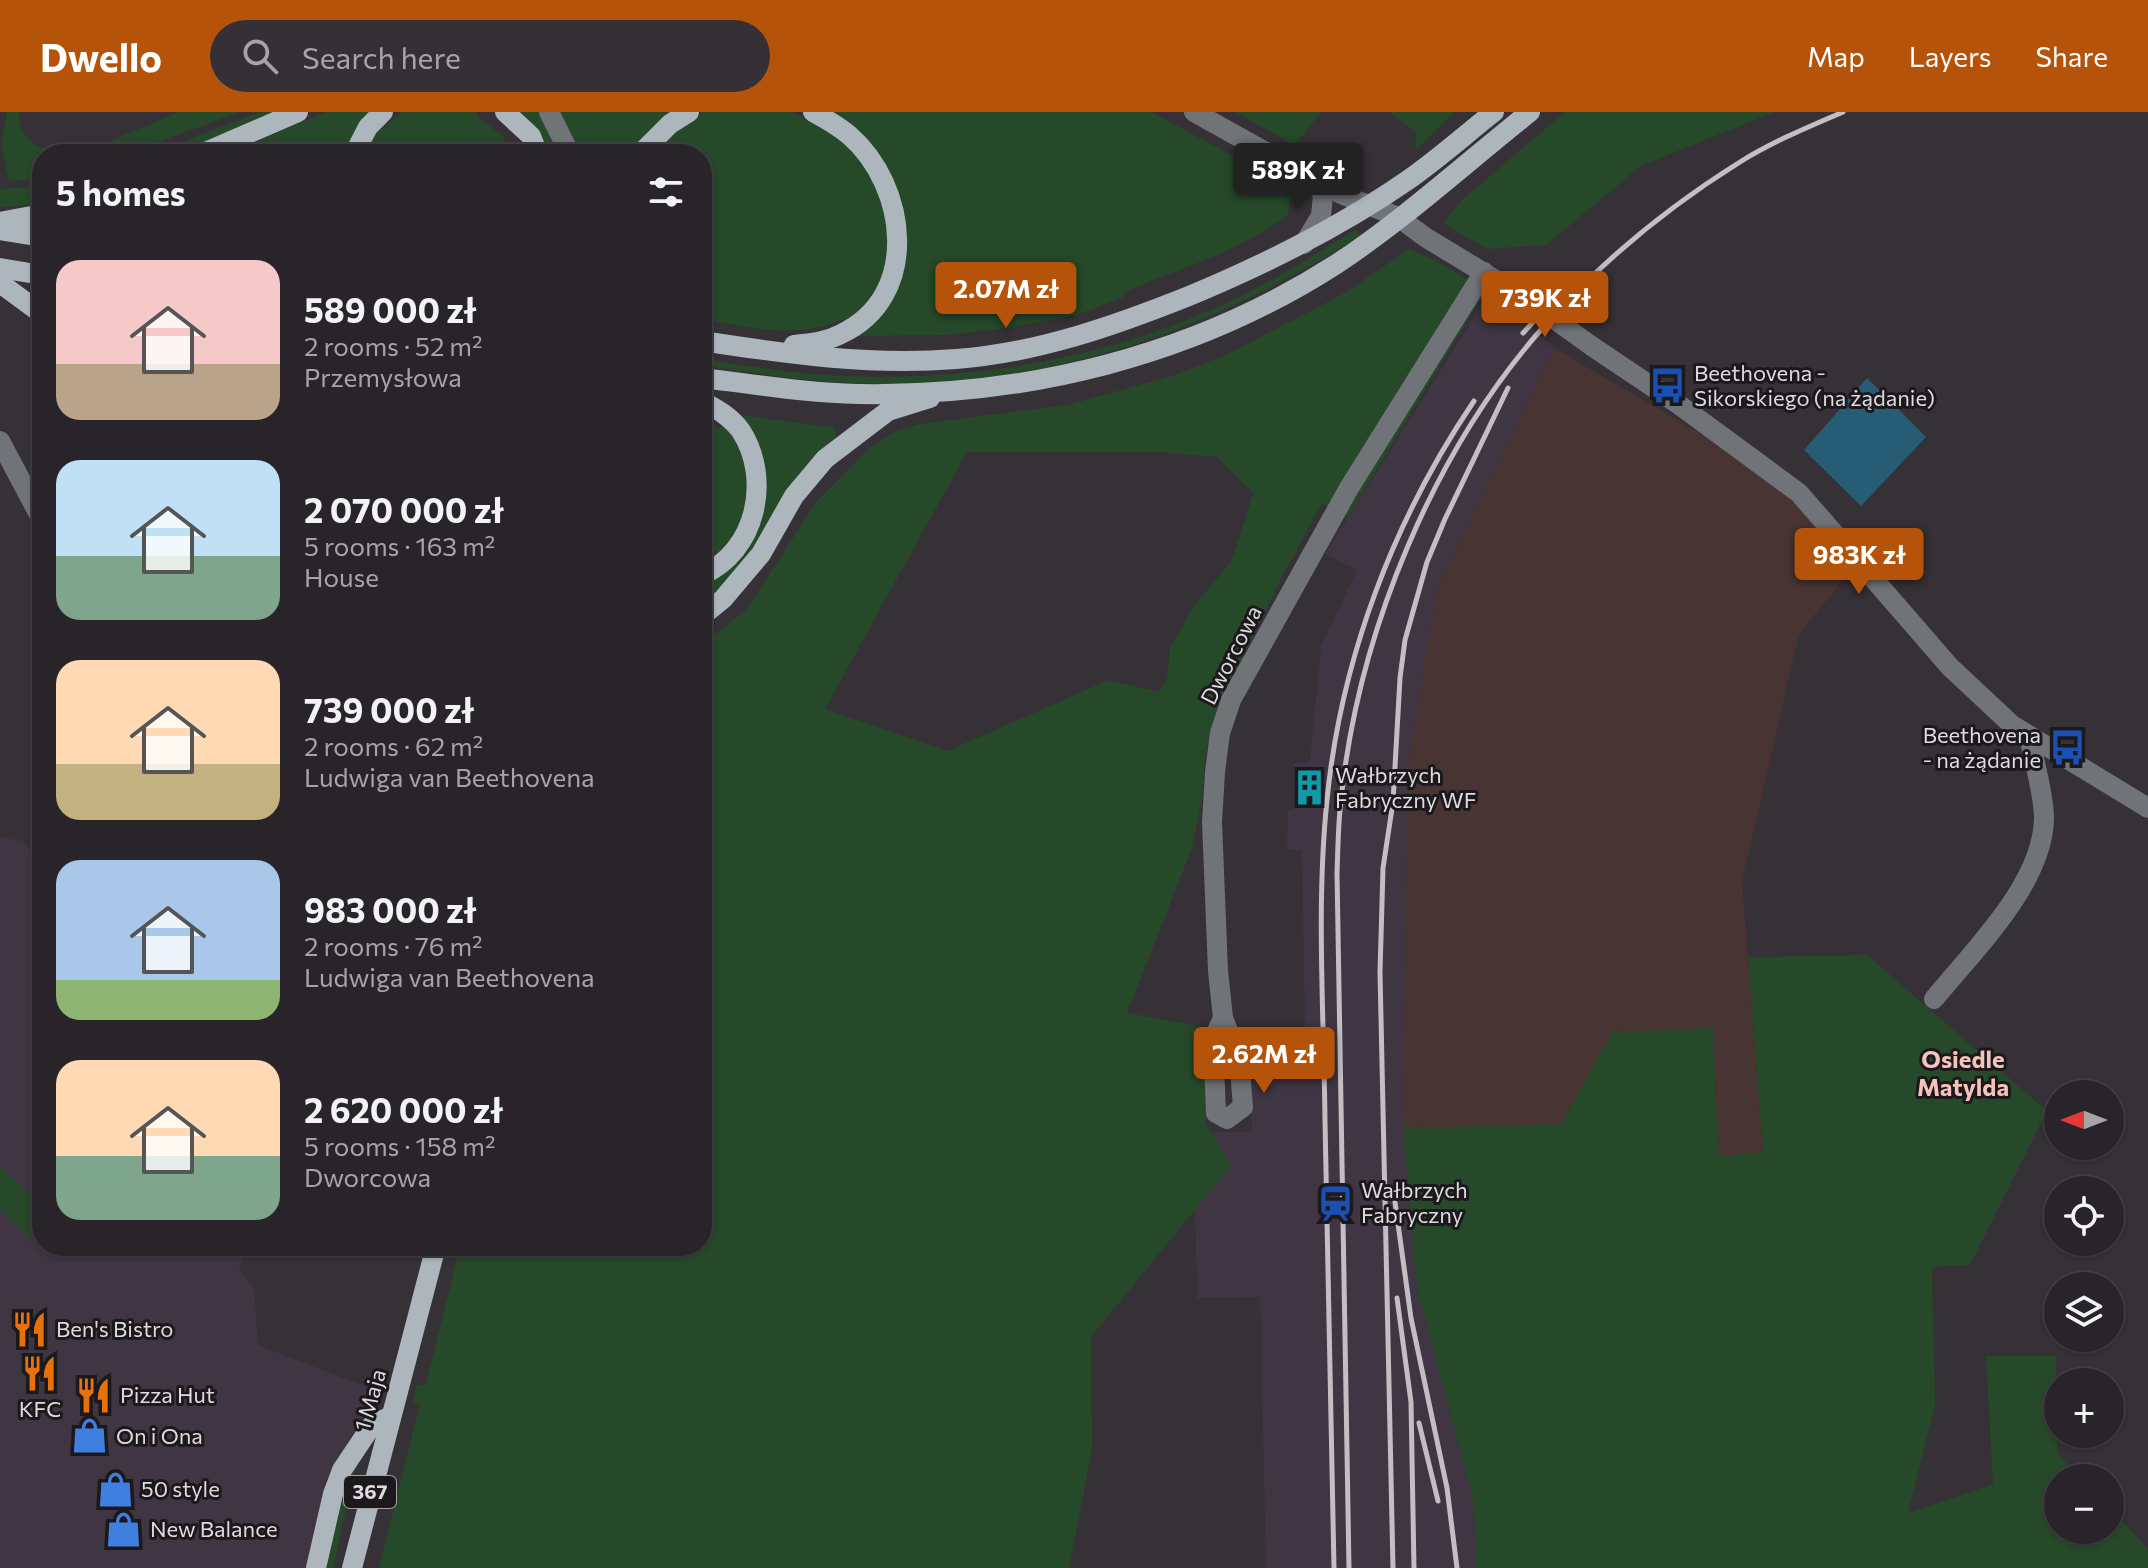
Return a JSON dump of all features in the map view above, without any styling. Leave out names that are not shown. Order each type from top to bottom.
[{"type":"main road","points":[[224,144],[298,112]]},
{"type":"main road","points":[[359,144],[368,127],[383,112]]},
{"type":"main road","points":[[505,112],[531,136],[534,144]]},
{"type":"main road","points":[[650,144],[670,124],[689,112]]},
{"type":"main road","points":[[762,350],[821,342],[843,333],[866,318],[878,304],[895,273],[897,219],[887,189],[871,161],[851,137],[813,112]]},
{"type":"main road","points":[[712,342],[866,361],[921,361],[1022,350],[1119,324],[1244,273],[1304,244],[1408,180],[1494,112]]},
{"type":"main road","points":[[712,379],[859,394],[956,390],[1040,381],[1141,357],[1267,305],[1336,264],[1530,112]]},
{"type":"main road","points":[[1,233],[32,219]]},
{"type":"main road","points":[[1,233],[32,236]]},
{"type":"main road","points":[[0,268],[32,273]]},
{"type":"main road","points":[[0,283],[32,307]]},
{"type":"main road","points":[[712,608],[761,554],[794,496],[825,459],[888,411],[956,390]]},
{"type":"main road","points":[[712,407],[740,429],[752,455],[757,485],[756,505],[745,537],[712,571]]},
{"type":"main road","name":"1 Maja","points":[[352,1568],[433,1256]]},
{"type":"main road","points":[[316,1568],[333,1494],[342,1470],[372,1425],[391,1416]]},
{"type":"street","points":[[549,112],[561,144]]},
{"type":"street","points":[[1194,112],[1365,206],[1398,217],[1522,296],[1678,404],[1799,493],[1950,667],[2012,725],[2148,808]]},
{"type":"street","points":[[1304,244],[1321,216],[1323,195],[1311,176]]},
{"type":"street","name":"Dworcowa","points":[[1216,1113],[1213,1040],[1223,1018],[1212,822],[1215,772],[1231,700],[1349,488],[1484,272]]},
{"type":"street","points":[[0,441],[32,501]]},
{"type":"street","points":[[1934,999],[2017,896],[2035,865],[2044,817],[2029,736]]},
{"type":"shaded area","points":[[1491,290],[1554,348],[1437,590],[1408,767],[1403,1128],[1417,1287],[1474,1504],[1476,1568],[1266,1568],[1260,1297],[1197,1298],[1194,1162],[1204,1132],[1252,1132],[1248,1039],[1305,1035],[1302,851],[1287,849],[1288,810],[1295,808],[1294,764],[1310,761],[1321,646],[1357,570],[1325,554]]},
{"type":"shaded area","points":[[1554,348],[1751,463],[1831,537],[1853,568],[1799,634],[1742,882],[1763,1152],[1718,1156],[1713,1028],[1612,1032],[1561,1124],[1403,1128],[1408,767],[1437,590]]},
{"type":"shaded area","points":[[0,837],[23,841],[32,854],[32,1256],[243,1256],[239,1270],[254,1288],[258,1345],[372,1389],[363,1416],[327,1478],[308,1568],[0,1568]]},
{"type":"green space","points":[[7,112],[19,112],[22,129],[34,144],[32,144],[32,179],[9,181],[1,144]]},
{"type":"green space","points":[[179,112],[241,112],[152,144],[103,144]]},
{"type":"green space","points":[[260,112],[277,112],[199,144],[176,144]]},
{"type":"green space","points":[[326,112],[375,112],[352,144],[250,144]]},
{"type":"green space","points":[[402,112],[476,112],[478,118],[503,136],[506,144],[367,144],[373,135]]},
{"type":"green space","points":[[516,112],[540,112],[552,144],[539,144]]},
{"type":"green space","points":[[559,112],[672,112],[639,144],[577,144]]},
{"type":"green space","points":[[704,112],[790,112],[839,138],[870,175],[886,221],[888,245],[885,269],[876,292],[866,305],[846,323],[844,319],[791,331],[712,321],[712,144],[661,144],[674,131]]},
{"type":"green space","points":[[829,112],[1151,112],[1269,175],[1291,191],[1288,215],[1230,249],[1124,292],[1123,298],[1076,315],[1008,328],[944,335],[856,336],[872,323],[895,292],[906,255],[904,216],[899,196]]},
{"type":"green space","points":[[1235,112],[1321,112],[1295,145]]},
{"type":"green space","points":[[1389,112],[1454,112],[1416,150],[1416,132]]},
{"type":"green space","points":[[1565,112],[1775,112],[1641,166],[1546,245],[1487,249],[1443,223],[1463,199]]},
{"type":"green space","points":[[32,187],[32,205],[0,207],[0,189]]},
{"type":"green space","points":[[1356,229],[1360,236],[1305,269],[1191,324],[1073,362],[1012,374],[884,384],[793,378],[712,366],[712,361],[810,374],[897,377],[996,369],[1046,361],[1142,336],[1189,319],[1235,299]]},
{"type":"green space","points":[[1409,249],[1433,259],[1486,290],[1348,517],[1322,503],[1282,577],[1214,718],[1192,848],[1127,1013],[1208,1028],[1206,1124],[1231,1166],[1091,1337],[1092,1450],[1069,1568],[379,1568],[420,1403],[413,1403],[416,1386],[426,1384],[458,1256],[712,1256],[712,636],[746,610],[817,501],[868,449],[895,431],[920,424],[1067,405],[1172,376],[1225,355],[1345,293]],"holes":[[[967,452],[1156,452],[1217,457],[1253,493],[1232,560],[1191,610],[1170,648],[1167,679],[1159,692],[1109,680],[947,751],[825,709]]]},
{"type":"green space","points":[[740,415],[835,428],[836,438],[807,463],[788,489],[761,540],[712,598],[712,578],[741,554],[759,523],[767,483]]},
{"type":"green space","points":[[712,423],[718,429],[725,425],[737,443],[745,462],[748,481],[742,519],[733,536],[712,556]]},
{"type":"green space","points":[[1867,955],[2044,1108],[2044,1117],[1970,1265],[1932,1267],[1935,1405],[1908,1513],[1993,1484],[1986,1356],[2056,1356],[2056,1368],[2044,1368],[2044,1448],[2057,1448],[2057,1453],[2068,1464],[2044,1464],[2044,1544],[2124,1544],[2124,1523],[2148,1549],[2148,1568],[1476,1568],[1474,1504],[1417,1287],[1403,1128],[1561,1124],[1612,1032],[1713,1028],[1718,1156],[1763,1152],[1748,957]]},
{"type":"green space","points":[[0,1167],[32,1196],[31,1238],[0,1210]]},
{"type":"green space","points":[[358,1457],[333,1568],[323,1568],[338,1497]]},
{"type":"water","points":[[1867,378],[1926,437],[1861,506],[1804,450]]},
{"type":"railway","points":[[1349,1568],[1337,873],[1341,800],[1350,737],[1364,673],[1384,610],[1436,486],[1469,428],[1505,374],[1567,301],[1637,236],[1687,197],[1765,148],[1843,112]]},
{"type":"railway","points":[[1523,333],[1572,280]]},
{"type":"railway","points":[[1393,1568],[1380,972],[1383,868],[1393,802],[1400,678],[1405,640],[1427,562],[1508,388]]},
{"type":"railway","points":[[1334,1568],[1322,960],[1322,880],[1327,800],[1345,694],[1376,592],[1419,493],[1474,401]]},
{"type":"railway","points":[[1395,1202],[1411,1318],[1447,1488],[1457,1568]]},
{"type":"railway","points":[[1397,1298],[1411,1402],[1414,1568]]},
{"type":"railway","points":[[1419,1423],[1438,1501]]},
{"type":"place","name":"Beethovena - Sikorskiego (na żądanie)","points":[[1668,386]]},
{"type":"place","name":"Beethovena - na żądanie","points":[[2067,748]]},
{"type":"place","name":"Wałbrzych Fabryczny WF","points":[[1309,788]]},
{"type":"place","name":"Wałbrzych Fabryczny","points":[[1335,1203]]},
{"type":"place","name":"Ben's Bistro","points":[[30,1329]]},
{"type":"place","name":"KFC","points":[[40,1373]]},
{"type":"place","name":"Pizza Hut","points":[[94,1395]]},
{"type":"place","name":"On i Ona","points":[[90,1436]]},
{"type":"place","name":"50 style","points":[[115,1489]]},
{"type":"place","name":"New Balance","points":[[124,1529]]},
{"type":"district","name":"Osiedle Matylda","points":[[1963,1074]]}]
